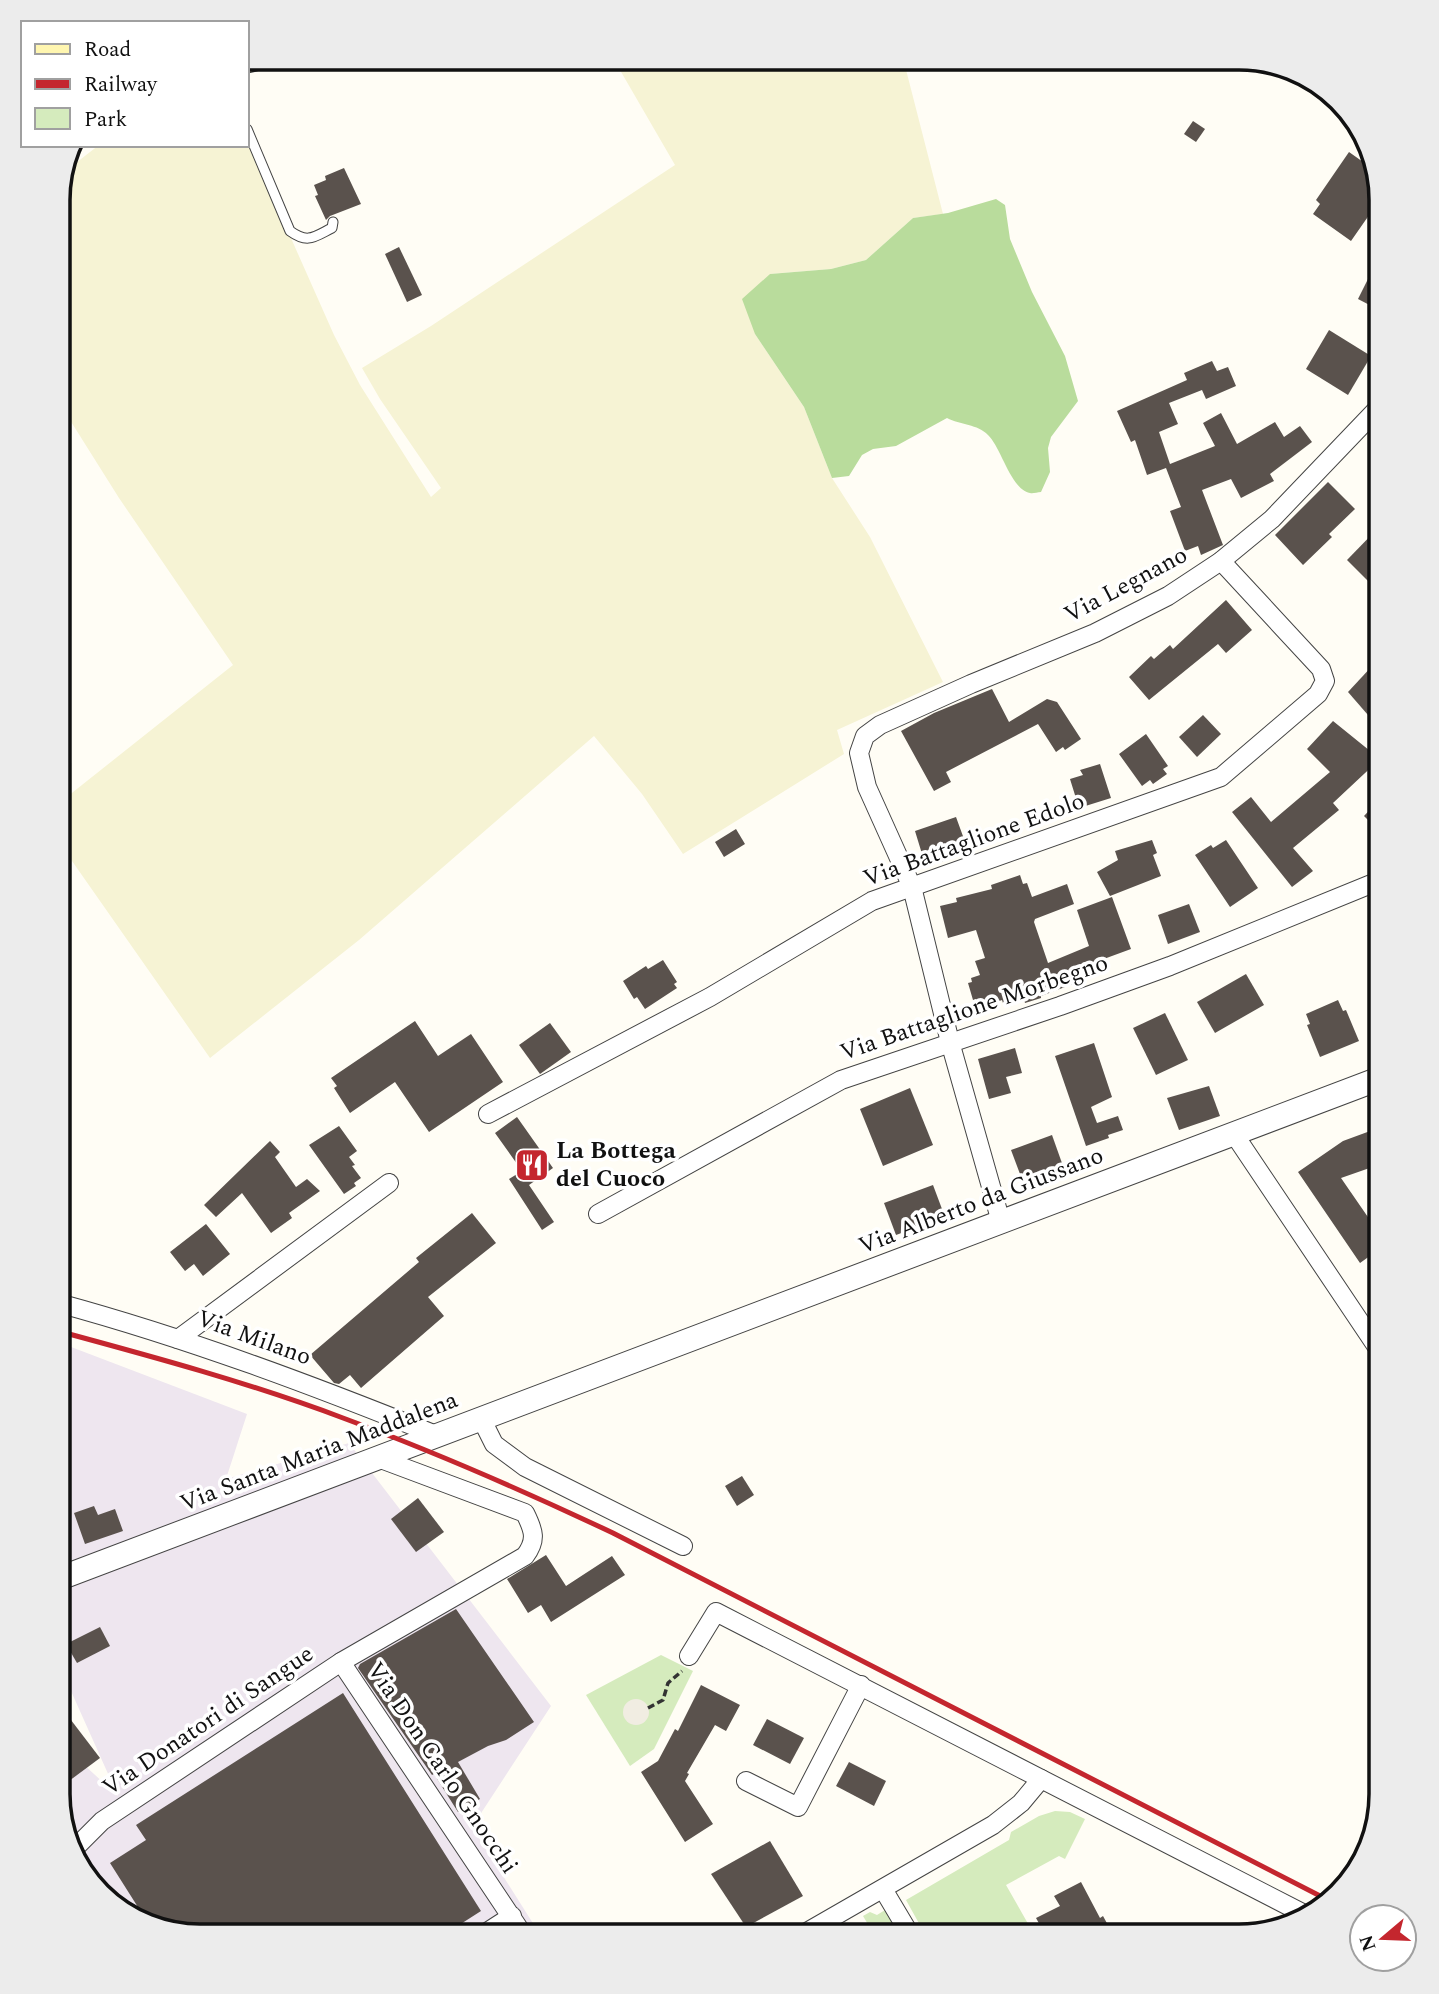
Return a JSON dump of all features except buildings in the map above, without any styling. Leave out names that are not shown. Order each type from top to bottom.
[{"type":"street","name":"Via Legnano","points":[[912,887],[867,787],[859,753],[864,736],[880,725],[1095,633],[1168,596],[1221,561],[1272,519],[1369,418]]},
{"type":"street","name":"Via Battaglione Edolo","points":[[488,1114],[710,997],[872,901],[1221,777],[1318,694],[1325,681],[1321,669],[1221,561]]},
{"type":"street","name":"Via Battaglione Morbegno","points":[[598,1214],[841,1080],[1181,962],[1369,885]]},
{"type":"street","points":[[912,887],[950,1042],[1001,1222]]},
{"type":"street","name":"Via Alberto da Giussano","points":[[598,1373],[1369,1083]]},
{"type":"street","points":[[1234,1134],[1369,1335]]},
{"type":"street","name":"Via Milano","points":[[178,1339],[389,1183]]},
{"type":"street","points":[[70,1307],[178,1339]]},
{"type":"street","name":"Via Milano","points":[[178,1339],[307,1383],[436,1435]]},
{"type":"street","name":"Via Santa Maria Maddalena","points":[[70,1574],[598,1373]]},
{"type":"street","points":[[481,1418],[495,1444],[525,1467],[683,1546]]},
{"type":"street","name":"Via Don Carlo Gnocchi","points":[[378,1458],[525,1513],[534,1530],[534,1544],[525,1556],[341,1662],[517,1924]]},
{"type":"street","points":[[689,1656],[716,1612],[1297,1910]]},
{"type":"street","name":"Via Donatori di Sangue","points":[[80,1843],[102,1821],[341,1662]]},
{"type":"street","points":[[746,1781],[798,1807],[861,1685]]},
{"type":"street","points":[[821,1924],[993,1825],[1021,1803],[1041,1779]]},
{"type":"street","points":[[883,1889],[904,1924]]},
{"type":"street","points":[[500,1924],[512,1916]]},
{"type":"lane","points":[[248,131],[290,231],[300,238],[309,239],[332,228],[333,222]]},
{"type":"path","points":[[648,1708],[663,1700],[668,1683],[681,1673],[689,1656]]},
{"type":"shaded area","points":[[620,70],[906,70],[943,214],[913,218],[866,260],[831,269],[770,274],[755,334],[804,407],[832,478],[870,537],[943,682],[837,730],[844,754],[683,854],[642,794],[594,736],[359,940],[210,1058],[70,858],[70,794],[233,665],[119,498],[70,420],[70,191],[75,164],[96,147],[248,147],[248,141],[334,335],[360,385],[431,497],[441,488],[362,368],[431,326],[675,165]]},
{"type":"shaded area","points":[[70,1347],[247,1414],[226,1479],[349,1443],[551,1706],[472,1827],[533,1924],[191,1924],[158,1917],[142,1911],[121,1897],[108,1886],[87,1859],[74,1828],[71,1811],[70,1752],[118,1796],[70,1689]]},
{"type":"shaded area","points":[[636,1699],[645,1703],[649,1712],[645,1721],[636,1725],[627,1721],[623,1712],[627,1703]]},
{"type":"green space","points":[[996,199],[1005,205],[1010,239],[1032,292],[1065,356],[1078,401],[1051,437],[1048,448],[1050,472],[1041,492],[1030,493],[1017,484],[993,441],[984,431],[947,418],[896,446],[873,449],[862,455],[849,476],[832,478],[804,407],[755,334],[742,299],[770,274],[831,269],[866,260],[913,218],[948,213]]},
{"type":"green space","points":[[661,1655],[693,1671],[654,1749],[630,1766],[586,1695]]},
{"type":"green space","points":[[1055,1811],[1070,1812],[1085,1819],[1065,1859],[1059,1856],[1006,1885],[1028,1924],[919,1924],[906,1900],[1009,1840],[1011,1832],[1039,1816]]},
{"type":"green space","points":[[885,1910],[893,1924],[868,1924],[863,1916],[870,1912],[877,1915]]},
{"type":"railway","points":[[70,1334],[202,1371],[308,1405],[411,1444],[546,1502],[613,1533],[1320,1896]]},
{"type":"place","name":"La Bottega del Cuoco","points":[[532,1165]]}]
